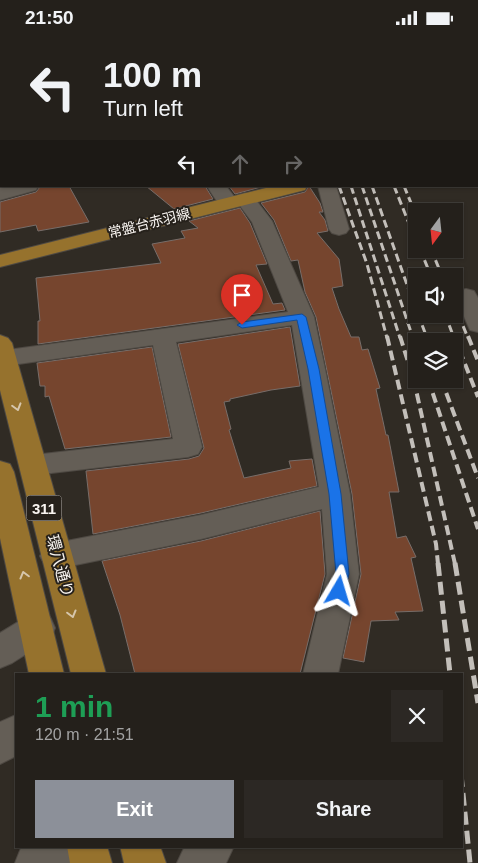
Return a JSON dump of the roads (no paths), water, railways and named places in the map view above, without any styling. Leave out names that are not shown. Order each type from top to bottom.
[{"type":"main road","name":"常盤台赤羽線","points":[[0,261],[294,187]]},
{"type":"main road","name":"環八通り","points":[[3,360],[34,465],[56,556],[89,673]]},
{"type":"main road","name":"311","points":[[0,472],[7,542],[38,628],[47,673]]},
{"type":"main road","points":[[87,848],[91,863]]},
{"type":"main road","points":[[141,848],[145,863]]},
{"type":"street","points":[[0,194],[25,187]]},
{"type":"street","points":[[217,187],[262,221],[302,317],[335,494],[343,574],[320,673]]},
{"type":"street","points":[[327,187],[339,229]]},
{"type":"street","points":[[466,296],[478,325]]},
{"type":"street","points":[[3,360],[302,317]]},
{"type":"street","points":[[34,465],[188,447],[163,336]]},
{"type":"street","points":[[56,556],[201,527],[335,494]]},
{"type":"street","points":[[0,652],[38,628]]},
{"type":"street","points":[[0,745],[15,734]]},
{"type":"street","points":[[36,863],[62,848]]},
{"type":"street","points":[[198,863],[212,848]]},
{"type":"railway","points":[[339,187],[367,264],[387,338]]},
{"type":"railway","points":[[351,187],[400,338]]},
{"type":"railway","points":[[362,187],[411,333]]},
{"type":"railway","points":[[372,187],[408,287]]},
{"type":"railway","points":[[394,187],[408,221]]},
{"type":"railway","points":[[404,187],[411,203]]},
{"type":"railway","points":[[424,258],[428,268]]},
{"type":"railway","points":[[435,258],[439,268]]},
{"type":"railway","points":[[421,323],[425,333]]},
{"type":"railway","points":[[448,323],[452,333]]},
{"type":"railway","points":[[462,323],[468,338]]},
{"type":"railway","points":[[387,336],[436,544],[438,564]]},
{"type":"railway","points":[[400,336],[414,381],[455,564]]},
{"type":"railway","points":[[468,336],[478,361]]},
{"type":"railway","points":[[463,359],[478,397]]},
{"type":"railway","points":[[431,388],[478,529]]},
{"type":"railway","points":[[444,388],[478,478]]},
{"type":"railway","points":[[438,563],[450,673]]},
{"type":"railway","points":[[455,563],[478,703]]},
{"type":"railway","points":[[463,794],[470,863]]}]
